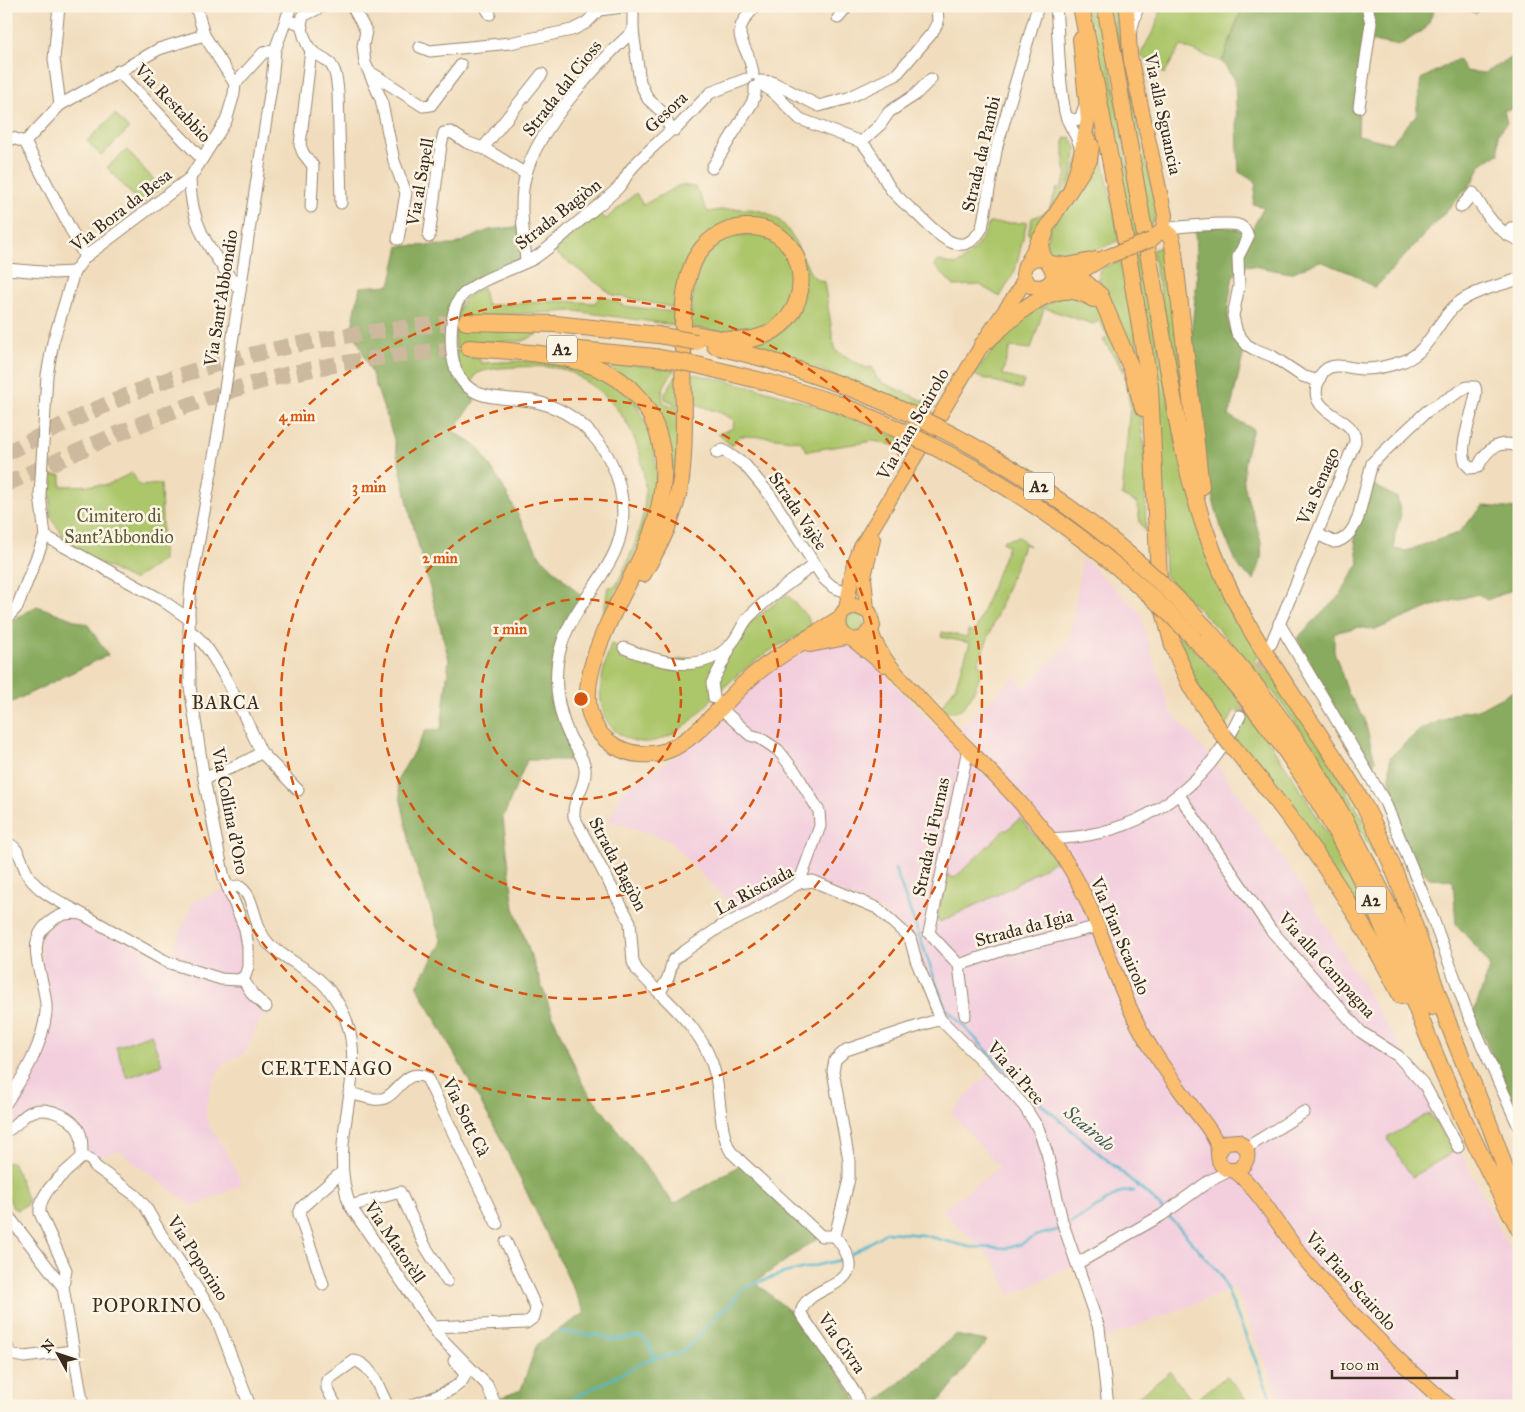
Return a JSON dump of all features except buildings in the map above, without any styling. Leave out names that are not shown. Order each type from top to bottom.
[{"type":"highway","points":[[1081,6],[1150,386],[1159,579],[1167,625],[1191,687],[1227,740],[1301,829],[1362,924],[1407,1007],[1473,1155],[1503,1185]]},
{"type":"highway","points":[[1105,6],[1184,453],[1201,517],[1225,581],[1256,640],[1344,772],[1377,832],[1411,915],[1466,1069],[1497,1140],[1503,1185]]},
{"type":"highway","name":"A2","points":[[611,621],[631,594],[662,542],[677,502],[683,448],[684,305],[687,282],[694,261],[714,236],[735,228],[749,227],[765,230],[778,237],[788,246],[799,266],[801,288],[794,310],[783,324],[769,333],[744,340],[696,338]]},
{"type":"highway","points":[[1157,235],[1170,237],[1173,244],[1201,487],[1225,581]]},
{"type":"highway","points":[[1057,280],[1090,285],[1100,295],[1137,384],[1152,459]]},
{"type":"highway","points":[[980,348],[1030,305],[1052,293],[1065,291],[1082,292],[1095,300],[1106,312]]},
{"type":"highway","name":"A2","points":[[466,322],[576,325],[622,323],[696,338],[842,385],[929,422],[1030,480],[1119,546],[1164,586],[1200,633]]},
{"type":"highway","name":"A2","points":[[842,614],[752,676],[694,733],[677,746],[659,754],[639,755],[620,750],[611,744],[597,729],[589,711],[588,690],[591,670],[601,640],[650,537],[660,504],[664,482],[664,459],[660,438],[652,417],[640,398],[623,383],[595,367],[561,358],[467,348],[557,348],[655,357],[774,384],[835,403],[939,448],[1035,504],[1122,570],[1200,633],[1245,672],[1287,726],[1325,782],[1351,828],[1394,915],[1466,1088],[1519,1229]]},
{"type":"highway","name":"A2","points":[[784,654],[822,640],[849,638]]},
{"type":"highway","name":"A2","points":[[1503,1185],[1519,1199]]},
{"type":"main road","points":[[1071,189],[1086,136],[1088,112],[1076,6]]},
{"type":"main road","points":[[1125,6],[1130,29],[1128,42]]},
{"type":"main road","name":"Via alla Sguancia","points":[[1128,42],[1165,209],[1157,235]]},
{"type":"main road","points":[[1057,280],[1047,261],[1042,243],[1050,225],[1091,156],[1091,144],[1086,136]]},
{"type":"main road","points":[[1050,225],[1038,241],[1023,269],[1029,283],[1042,287],[1084,270],[1107,256],[1157,235]]},
{"type":"main road","points":[[1028,261],[1035,258],[1066,265],[1107,256]]},
{"type":"main road","name":"Via Pian Scairolo","points":[[842,614],[850,592],[856,558],[980,348],[1009,313],[1029,283]]},
{"type":"main road","name":"Via Pian Scairolo","points":[[867,610],[864,591],[865,567],[880,517]]},
{"type":"main road","points":[[856,606],[867,610],[872,617],[871,631],[864,638],[849,638],[840,629],[842,614],[856,606]]},
{"type":"main road","name":"Via Pian Scairolo","points":[[871,631],[880,652],[905,682],[1003,784],[1050,839],[1074,875],[1099,926],[1136,1022],[1155,1054],[1207,1126]]},
{"type":"main road","name":"Via Pian Scairolo","points":[[849,638],[905,682]]},
{"type":"main road","points":[[1207,1126],[1230,1140],[1241,1142],[1246,1148],[1248,1155],[1246,1162],[1241,1168],[1232,1170]]},
{"type":"main road","points":[[1207,1126],[1219,1152],[1222,1166],[1232,1170],[1256,1193]]},
{"type":"main road","points":[[1219,1152],[1223,1144],[1230,1140]]},
{"type":"main road","points":[[1246,1162],[1256,1193]]},
{"type":"main road","name":"Via Pian Scairolo","points":[[1256,1193],[1302,1256],[1349,1310],[1399,1362],[1449,1406]]},
{"type":"street","points":[[59,6],[54,59],[60,105]]},
{"type":"street","points":[[196,6],[204,35],[235,84]]},
{"type":"street","name":"Via Sant'Abbondio","points":[[190,598],[240,291],[275,50],[291,6]]},
{"type":"street","points":[[323,6],[303,16],[301,24],[305,40],[311,50],[333,67],[336,76],[341,203]]},
{"type":"street","points":[[352,6],[366,32],[363,46],[368,71],[382,98],[394,161],[406,193],[398,239]]},
{"type":"street","points":[[420,47],[430,51],[510,43],[572,30],[586,23],[599,10],[632,6],[633,31],[640,82],[648,99],[663,113],[671,130]]},
{"type":"street","points":[[712,168],[755,95],[755,81],[739,32],[745,17],[756,6]]},
{"type":"street","points":[[838,18],[848,6]]},
{"type":"street","points":[[755,81],[772,82],[819,106],[848,98],[896,75],[910,61],[938,22],[937,6]]},
{"type":"street","name":"Strada da Pambi","points":[[861,142],[874,158],[891,190],[940,236],[957,244],[971,241],[979,233],[984,221],[997,146],[1038,6]]},
{"type":"street","points":[[1056,6],[1066,115],[1068,126],[1079,142],[1080,158]]},
{"type":"street","name":"Via alla Sguancia","points":[[1128,42],[1138,6]]},
{"type":"street","points":[[1359,107],[1370,23],[1367,6]]},
{"type":"street","points":[[286,20],[301,24]]},
{"type":"street","name":"Strada dal Cioss","points":[[526,262],[522,194],[526,174],[539,141],[606,56],[633,31]]},
{"type":"street","name":"Via Restabbio","points":[[25,142],[60,105],[159,49],[204,35]]},
{"type":"street","name":"Via Bora da Besa","points":[[45,536],[40,495],[47,375],[53,342],[74,272],[85,257],[190,178],[226,121],[235,84],[263,53],[275,50]]},
{"type":"street","points":[[311,50],[300,145],[303,153],[313,166],[311,207]]},
{"type":"street","points":[[368,71],[422,106],[431,105],[461,65]]},
{"type":"street","name":"Via Restabbio","points":[[118,71],[202,159]]},
{"type":"street","points":[[483,148],[542,74]]},
{"type":"street","points":[[755,81],[775,94],[805,121],[861,142],[880,125],[889,112],[915,95],[931,79]]},
{"type":"street","name":"Gesora","points":[[620,186],[631,169],[671,130],[675,130],[710,93],[755,81]]},
{"type":"street","points":[[1066,115],[1076,120],[1082,117],[1086,96]]},
{"type":"street","points":[[1066,115],[1086,136]]},
{"type":"street","name":"Via al Sapell","points":[[429,237],[444,133],[451,132],[466,142],[483,148],[526,174]]},
{"type":"street","points":[[6,136],[25,142],[85,257]]},
{"type":"street","name":"Via Bora da Besa","points":[[190,178],[190,202],[200,233],[240,291]]},
{"type":"street","name":"Strada Bagiòn","points":[[620,186],[547,248],[526,262],[472,288],[462,296],[453,314],[453,360],[460,378],[481,395],[496,399],[521,400],[542,404],[575,420],[602,446],[617,477],[623,512],[618,546],[606,572],[576,612],[566,631],[558,660],[557,687],[564,721],[585,770],[584,782],[574,804],[574,817],[630,922],[633,962],[637,970],[660,992]]},
{"type":"street","points":[[1461,207],[1473,193],[1490,221],[1506,235],[1519,240]]},
{"type":"street","points":[[1157,235],[1221,224],[1238,225],[1246,230],[1248,236],[1238,258],[1239,286],[1233,316],[1237,333],[1247,345],[1272,356],[1302,376],[1319,381],[1325,370],[1335,365],[1359,369],[1377,368],[1410,358],[1428,343],[1446,316],[1458,303],[1470,296],[1519,279]]},
{"type":"street","points":[[1506,235],[1511,228],[1519,227]]},
{"type":"street","points":[[6,269],[54,273],[74,272]]},
{"type":"street","name":"Via Senago","points":[[1271,644],[1355,438],[1349,424],[1323,410],[1317,394],[1319,381]]},
{"type":"street","points":[[1317,534],[1338,542],[1348,533],[1358,518],[1372,463],[1427,411],[1467,387],[1474,387],[1477,393],[1468,418],[1464,456],[1466,466],[1470,468],[1478,467],[1484,454],[1496,445],[1509,443],[1519,448]]},
{"type":"street","name":"Strada Vajèe","points":[[717,453],[723,450],[745,465],[770,495],[813,565],[834,587],[850,592]]},
{"type":"street","points":[[6,619],[18,607],[45,536],[114,573],[189,618]]},
{"type":"street","points":[[714,698],[711,686],[713,678],[752,614],[813,565]]},
{"type":"street","name":"Via Collina d'Oro","points":[[190,598],[190,687],[204,779],[222,870],[245,929],[248,947],[248,967],[242,978]]},
{"type":"street","points":[[1279,623],[1385,802],[1468,1014],[1519,1127]]},
{"type":"street","points":[[189,631],[197,635],[213,656],[261,752],[298,790]]},
{"type":"street","points":[[624,648],[643,656],[689,664],[710,659],[733,643]]},
{"type":"street","points":[[726,713],[750,735],[760,738],[778,750],[796,773],[819,811],[820,826],[799,883]]},
{"type":"street","points":[[1050,839],[1088,835],[1108,830],[1156,810],[1179,796],[1201,775],[1222,749],[1240,716]]},
{"type":"street","name":"Strada di Furnas","points":[[928,933],[968,749]]},
{"type":"street","points":[[204,779],[236,764],[249,761],[261,752]]},
{"type":"street","name":"Via alla Campagna","points":[[1179,796],[1270,930],[1361,1032],[1398,1056],[1425,1086],[1458,1147]]},
{"type":"street","points":[[6,843],[16,850],[29,877],[36,885],[82,914],[167,962],[221,979],[236,981],[242,978],[253,995],[266,1007]]},
{"type":"street","name":"La Risciada","points":[[660,992],[668,978],[673,960],[720,928],[799,883],[813,881],[877,908],[910,938]]},
{"type":"street","name":"Via Matorèll","points":[[228,888],[238,886],[246,890],[250,897],[255,922],[262,936],[276,950],[318,979],[337,1001],[350,1029],[353,1043],[349,1093],[343,1133],[342,1172],[350,1206],[433,1328],[447,1345],[481,1377],[492,1392],[496,1406]]},
{"type":"street","points":[[6,1103],[37,1049],[46,1011],[36,950],[37,939],[43,926],[60,915],[73,912],[82,914]]},
{"type":"street","name":"Strada da Igia","points":[[960,965],[1030,942],[1099,926]]},
{"type":"street","points":[[910,938],[928,933]]},
{"type":"street","name":"Strada da Igia","points":[[928,933],[960,965],[965,1015]]},
{"type":"street","name":"Via ai Pree","points":[[910,938],[916,960],[940,1019],[991,1070],[1032,1118],[1047,1153],[1054,1192],[1100,1328],[1108,1406]]},
{"type":"street","points":[[660,992],[694,1030],[707,1049],[715,1072],[725,1138],[731,1152],[821,1236],[835,1236],[849,1179],[849,1161],[833,1071],[835,1060],[846,1050],[940,1019]]},
{"type":"street","name":"Via Sott Cà","points":[[349,1093],[380,1099],[390,1095],[410,1076],[419,1075],[427,1078],[497,1224]]},
{"type":"street","points":[[6,1131],[12,1129],[28,1113],[46,1110],[64,1117],[76,1125],[81,1137],[82,1157],[43,1196],[39,1204],[40,1213],[66,1270],[62,1287],[83,1406]]},
{"type":"street","points":[[1246,1148],[1304,1112]]},
{"type":"street","name":"Via Poporino","points":[[82,1157],[90,1159],[96,1167],[135,1195],[146,1206],[161,1234],[216,1317],[250,1406]]},
{"type":"street","points":[[1078,1263],[1183,1202],[1209,1181],[1232,1170]]},
{"type":"street","points":[[323,1284],[299,1214],[302,1207],[342,1172]]},
{"type":"street","points":[[350,1206],[400,1192],[425,1246],[446,1281]]},
{"type":"street","points":[[6,1213],[62,1287]]},
{"type":"street","name":"Via Civra","points":[[835,1236],[843,1245],[850,1263],[848,1272],[842,1280],[808,1301],[801,1314],[856,1394],[860,1406]]},
{"type":"street","points":[[433,1328],[526,1323],[534,1317],[536,1308],[506,1242]]},
{"type":"street","points":[[6,1344],[10,1354],[24,1357],[73,1352]]},
{"type":"street","points":[[411,1406],[456,1388],[464,1378],[464,1371],[446,1353],[447,1345]]},
{"type":"street","points":[[336,1406],[327,1388],[327,1380],[354,1361],[364,1364],[368,1369],[388,1406]]},
{"type":"shaded area","points":[[1082,558],[1141,613],[1149,646],[1170,710],[1218,766],[1294,874],[1425,1086],[1465,1160],[1519,1267],[1519,1406],[1282,1406],[1235,1288],[1101,1340],[1078,1263],[1011,1295],[993,1259],[942,1211],[999,1167],[951,1113],[991,1070],[940,1019],[910,937],[877,908],[813,881],[742,916],[668,840],[609,820],[623,791],[679,754],[757,681],[791,657],[815,646],[838,642],[860,649],[943,734],[947,728],[952,733],[968,721],[1014,677],[1025,687],[1070,641]]},
{"type":"shaded area","points":[[228,888],[245,929],[245,976],[266,1007],[245,1052],[224,1064],[217,1072],[209,1094],[206,1114],[209,1126],[230,1158],[242,1184],[194,1207],[119,1151],[90,1159],[76,1125],[46,1110],[6,1131],[6,1103],[18,1085],[46,1011],[40,931],[73,912],[167,962],[194,901]]},
{"type":"green space","points":[[1086,6],[1100,6],[1139,232],[1130,236]]},
{"type":"green space","points":[[1110,6],[1119,6],[1117,26],[1156,207],[1154,221],[1148,228]]},
{"type":"green space","points":[[1162,6],[1231,6],[1241,11],[1222,62],[1181,46],[1164,74],[1140,55],[1155,28]]},
{"type":"green space","points":[[1231,6],[1436,6],[1426,28],[1399,46],[1368,40],[1359,107],[1358,135],[1391,143],[1416,115],[1421,79],[1458,59],[1466,71],[1484,73],[1519,53],[1519,114],[1514,109],[1504,110],[1507,123],[1498,134],[1499,154],[1481,164],[1473,182],[1375,288],[1353,274],[1320,261],[1291,273],[1247,265],[1233,276],[1228,306],[1229,326],[1236,343],[1244,351],[1229,416],[1253,429],[1246,455],[1244,483],[1262,549],[1254,580],[1239,568],[1221,527],[1202,461],[1190,346],[1197,280],[1195,230],[1224,226],[1250,233],[1264,207],[1253,204],[1256,182],[1239,172],[1235,81],[1222,62],[1241,11]]},
{"type":"green space","points":[[1092,108],[1120,240],[1075,258],[1058,258],[1050,255],[1046,240],[1090,132]]},
{"type":"green space","points":[[115,114],[129,129],[101,156],[87,141]]},
{"type":"green space","points":[[1071,137],[1077,151],[1070,179],[1034,240],[1028,234],[1032,218],[1048,212],[1057,188],[1060,190],[1067,174],[1064,166],[1064,142],[1066,138]]},
{"type":"green space","points":[[127,150],[161,188],[141,205],[107,167]]},
{"type":"green space","points":[[680,185],[695,187],[708,212],[727,209],[756,210],[774,217],[782,223],[792,236],[811,274],[824,282],[835,350],[866,368],[872,367],[876,377],[881,382],[935,406],[930,415],[794,359],[740,344],[786,327],[798,255],[746,223],[686,269],[675,308],[613,295],[553,251],[597,211],[606,219],[636,193],[643,205]]},
{"type":"green space","points":[[1027,221],[1015,271],[1000,297],[980,285],[954,286],[934,265],[939,261],[956,265],[962,261],[976,247],[989,223],[1020,223]]},
{"type":"green space","points":[[524,226],[520,260],[463,290],[449,345],[467,390],[475,400],[453,431],[478,447],[502,485],[539,555],[582,597],[554,665],[578,760],[527,760],[503,818],[514,908],[551,1012],[583,1085],[674,1204],[742,1164],[821,1236],[755,1282],[793,1314],[803,1317],[860,1406],[496,1406],[495,1400],[521,1390],[537,1344],[585,1313],[501,1139],[417,986],[442,942],[413,858],[397,781],[426,730],[441,729],[449,660],[411,517],[394,439],[372,374],[352,327],[360,287],[390,285],[399,246],[454,245],[489,230]]},
{"type":"green space","points":[[760,234],[779,245],[794,269],[793,297],[775,322],[742,334],[689,327],[696,266],[724,236]]},
{"type":"green space","points":[[1161,247],[1167,251],[1193,459],[1152,250]]},
{"type":"green space","points":[[1142,253],[1177,447],[1258,655],[1256,661],[1263,669],[1265,666],[1318,739],[1374,839],[1393,891],[1331,778],[1277,697],[1235,647],[1165,576],[1161,434],[1133,257]]},
{"type":"green space","points":[[1124,260],[1146,395],[1099,279],[1099,271],[1104,267]]},
{"type":"green space","points":[[483,287],[486,305],[561,301],[595,303],[601,295],[625,306],[674,312],[674,325],[575,311],[479,316],[538,334],[523,341],[479,342],[465,355],[470,358],[479,358],[481,363],[522,361],[558,364],[601,376],[632,398],[654,439],[657,486],[643,536],[603,617],[608,587],[614,587],[617,584],[636,542],[642,520],[645,497],[642,464],[638,448],[624,419],[603,394],[575,374],[566,370],[536,366],[491,369],[476,374],[471,385],[460,367],[455,344],[455,332],[460,309],[465,298]]},
{"type":"green space","points":[[1066,294],[1095,305],[1102,315],[1139,408],[1145,454],[1146,533],[1140,522],[1137,503],[1122,496],[1130,406],[1124,371],[1103,340],[1108,337],[1099,321],[1093,324],[1044,308],[1031,349],[1010,347],[1003,375],[1024,381],[1021,389],[973,375],[1008,332],[1028,314]]},
{"type":"green space","points":[[612,362],[675,370],[665,385],[662,394],[664,403],[674,406],[674,403],[665,399],[665,393],[678,373],[678,456],[668,515],[667,448],[610,365]]},
{"type":"green space","points":[[689,373],[746,385],[801,401],[856,420],[909,442],[907,448],[874,441],[807,451],[800,441],[739,436],[732,446],[718,434],[733,428],[734,420],[721,413],[689,402]]},
{"type":"green space","name":"Cimitero di Sant'Abbondio","points":[[132,473],[140,486],[161,484],[163,560],[133,580],[62,544],[62,534],[50,516],[51,496],[48,495],[48,475],[61,475],[61,486],[107,485]]},
{"type":"green space","points":[[1369,482],[1397,498],[1401,514],[1395,534],[1394,549],[1406,551],[1458,533],[1483,506],[1519,509],[1519,587],[1487,600],[1478,594],[1433,606],[1375,630],[1359,627],[1334,633],[1334,651],[1348,693],[1364,718],[1375,761],[1372,767],[1367,766],[1297,638],[1340,595],[1359,563],[1354,537],[1359,525]]},
{"type":"green space","points":[[1019,537],[1029,546],[1024,544],[978,664],[983,667],[974,689],[966,704],[960,710],[946,712],[941,707],[955,687],[970,643],[941,637],[942,632],[967,637],[968,630],[975,632],[1008,545],[1003,543],[1004,540]]},
{"type":"green space","points":[[787,594],[808,618],[813,629],[761,657],[739,673],[716,695],[716,678],[744,627]]},
{"type":"green space","points":[[37,606],[88,625],[108,655],[6,705],[6,624]]},
{"type":"green space","points":[[855,614],[861,617],[864,623],[861,629],[855,632],[849,629],[846,623],[849,617]]},
{"type":"green space","points":[[1174,627],[1235,695],[1276,752],[1332,842],[1378,936],[1234,739],[1243,718],[1235,709],[1225,729],[1202,696]]},
{"type":"green space","points":[[611,644],[632,654],[660,663],[724,653],[717,685],[710,701],[692,720],[670,735],[658,740],[646,742],[633,741],[621,735],[604,716],[600,695],[602,677]]},
{"type":"green space","points":[[1519,688],[1519,1113],[1473,1014],[1490,967],[1479,950],[1456,924],[1453,880],[1429,878],[1413,858],[1390,807],[1390,757],[1420,730],[1460,712],[1480,709]]},
{"type":"green space","points":[[1020,818],[1057,860],[1003,892],[940,922],[937,920],[947,874],[954,878],[1004,830],[1007,830]]},
{"type":"green space","points":[[151,1034],[162,1065],[127,1078],[116,1047]]},
{"type":"green space","points":[[1429,1113],[1455,1151],[1412,1177],[1387,1138]]},
{"type":"green space","points":[[11,1162],[14,1164],[27,1199],[27,1204],[18,1210],[13,1208],[6,1192],[6,1163]]},
{"type":"green space","points":[[955,1335],[987,1341],[936,1406],[872,1406]]},
{"type":"green space","points":[[1170,1372],[1193,1402],[1227,1376],[1251,1406],[1127,1406]]},
{"type":"waterway","name":"Scairolo","points":[[895,869],[945,1007],[1029,1094],[1152,1198],[1163,1210]]},
{"type":"waterway","points":[[1070,1224],[1121,1192],[1134,1191]]},
{"type":"waterway","name":"Scairolo","points":[[1167,1214],[1221,1275],[1274,1406]]},
{"type":"waterway","points":[[852,1254],[887,1232],[923,1235],[969,1247],[1007,1248],[1021,1244],[1035,1236],[1061,1229]]},
{"type":"waterway","points":[[565,1406],[570,1400],[648,1360],[680,1353],[693,1342],[719,1313],[731,1304],[743,1288],[784,1273],[844,1259]]},
{"type":"waterway","points":[[561,1332],[604,1336],[611,1340],[640,1336],[649,1344],[654,1358]]},
{"type":"tunnel","points":[[6,453],[81,416],[158,383],[234,359],[349,335],[466,322]]},
{"type":"tunnel","points":[[6,484],[94,444],[184,407],[272,378],[354,361],[466,348]]},
{"type":"tunnel","points":[[1240,716],[1268,651]]},
{"type":"district","name":"BARCA","points":[[226,702]]},
{"type":"district","name":"CERTENAGO","points":[[327,1068]]},
{"type":"district","name":"POPORINO","points":[[147,1305]]}]
